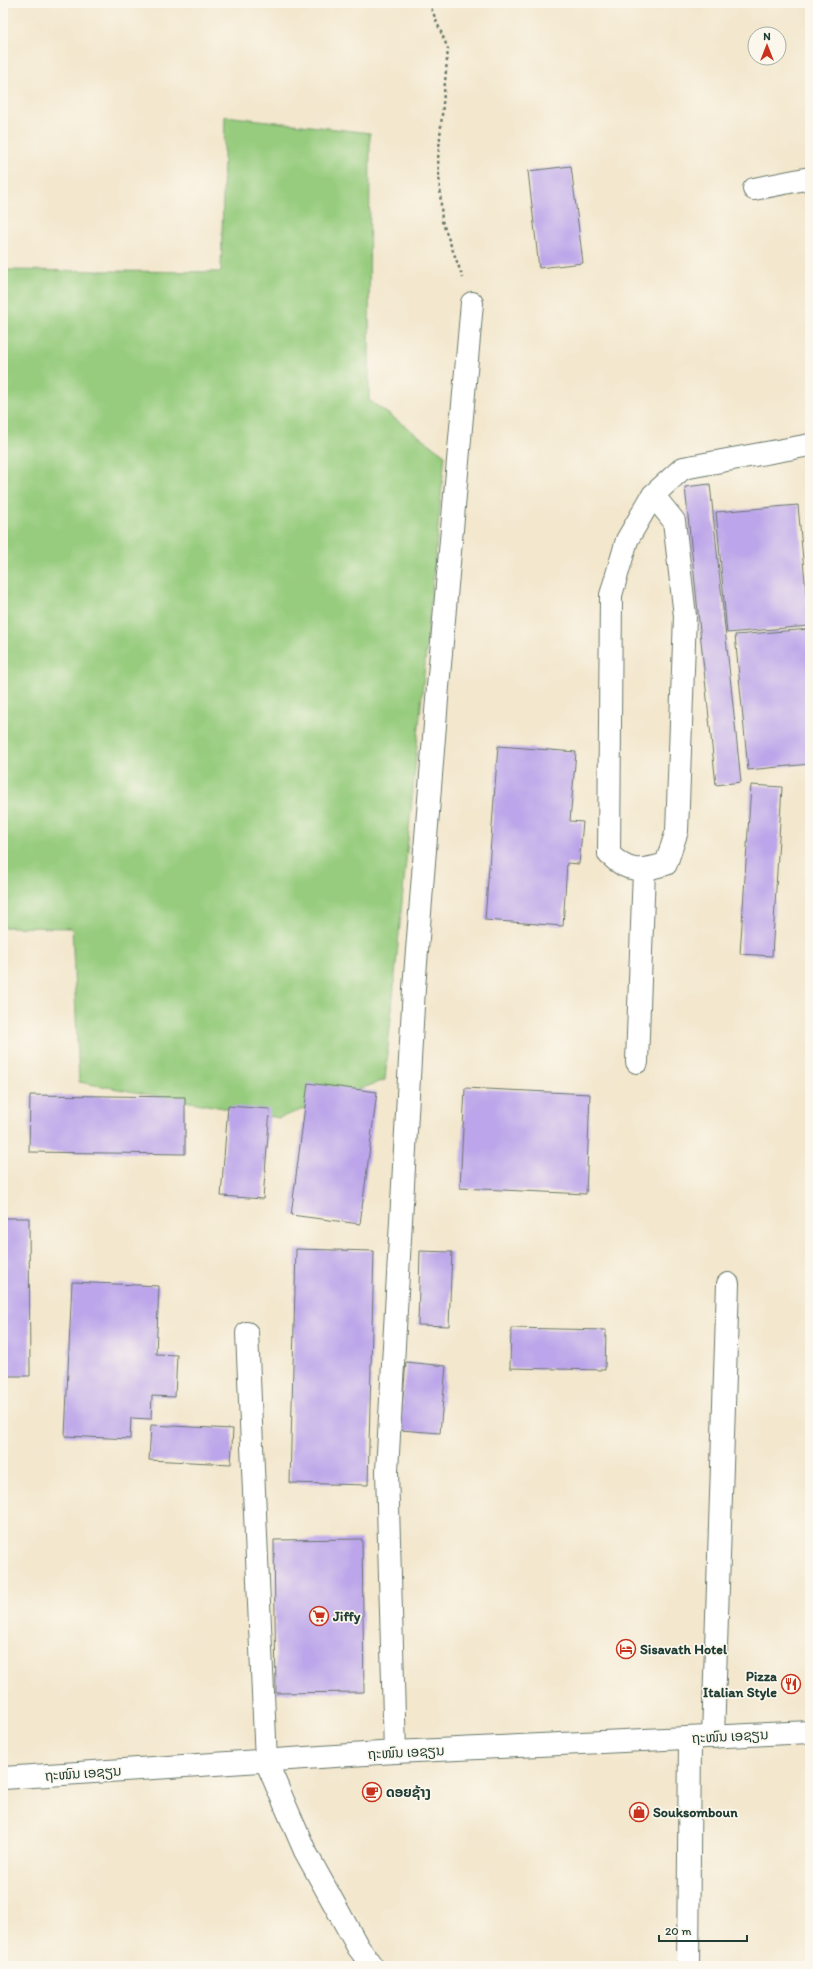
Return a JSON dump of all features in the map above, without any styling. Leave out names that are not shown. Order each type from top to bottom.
[{"type":"street","points":[[754,189],[810,178]]},
{"type":"street","points":[[395,1752],[388,1464],[414,988],[437,695],[472,303]]},
{"type":"street","points":[[653,494],[674,521],[685,616],[677,831],[666,864],[644,870],[620,865],[609,854],[611,595],[627,540],[653,494],[683,468],[810,445]]},
{"type":"street","points":[[637,1062],[644,870]]},
{"type":"street","points":[[714,1737],[728,1284]]},
{"type":"street","points":[[246,1333],[266,1761],[305,1851],[358,1947],[372,1966]]},
{"type":"street","name":"ຖະໜົນ ເອຊຽນ","points":[[3,1778],[395,1752],[690,1739],[810,1732]]},
{"type":"street","points":[[688,1966],[690,1739]]},
{"type":"path","points":[[429,3],[448,49],[438,159],[442,221],[472,303]]},
{"type":"green space","points":[[225,116],[370,133],[369,400],[445,455],[385,1080],[279,1118],[79,1082],[72,928],[3,927],[3,270],[221,272]]},
{"type":"building","points":[[571,166],[583,263],[539,268],[528,171]]},
{"type":"building","points":[[710,484],[741,782],[716,785],[685,487]]},
{"type":"building","points":[[798,505],[809,626],[727,633],[716,512]]},
{"type":"building","points":[[810,629],[810,764],[748,770],[735,635]]},
{"type":"building","points":[[498,746],[576,752],[570,821],[583,822],[579,864],[567,863],[563,926],[485,920]]},
{"type":"building","points":[[751,785],[782,787],[772,956],[740,954]]},
{"type":"building","points":[[308,1083],[377,1092],[360,1224],[291,1215]]},
{"type":"building","points":[[465,1088],[590,1094],[586,1194],[460,1188]]},
{"type":"building","points":[[30,1095],[185,1097],[185,1154],[29,1152]]},
{"type":"building","points":[[228,1106],[270,1109],[263,1199],[221,1196]]},
{"type":"building","points":[[3,1218],[29,1218],[30,1376],[3,1376]]},
{"type":"building","points":[[296,1249],[374,1251],[368,1485],[290,1483]]},
{"type":"building","points":[[420,1251],[452,1252],[449,1326],[418,1325]]},
{"type":"building","points":[[72,1282],[159,1286],[156,1354],[177,1355],[175,1397],[152,1396],[151,1419],[131,1418],[130,1439],[65,1436]]},
{"type":"building","points":[[511,1328],[606,1330],[605,1370],[510,1368]]},
{"type":"building","points":[[406,1362],[446,1366],[440,1433],[400,1430]]},
{"type":"building","points":[[151,1425],[233,1429],[231,1464],[149,1460]]},
{"type":"building","name":"Jiffy","points":[[362,1539],[364,1692],[276,1693],[274,1540]]},
{"type":"place","name":"Jiffy","points":[[319,1616]]},
{"type":"place","name":"Sisavath Hotel","points":[[626,1649]]},
{"type":"place","name":"Pizza Italian Style","points":[[791,1684]]},
{"type":"place","name":"ດອຍຊ້າງ","points":[[372,1792]]},
{"type":"place","name":"Souksomboun","points":[[639,1812]]}]
